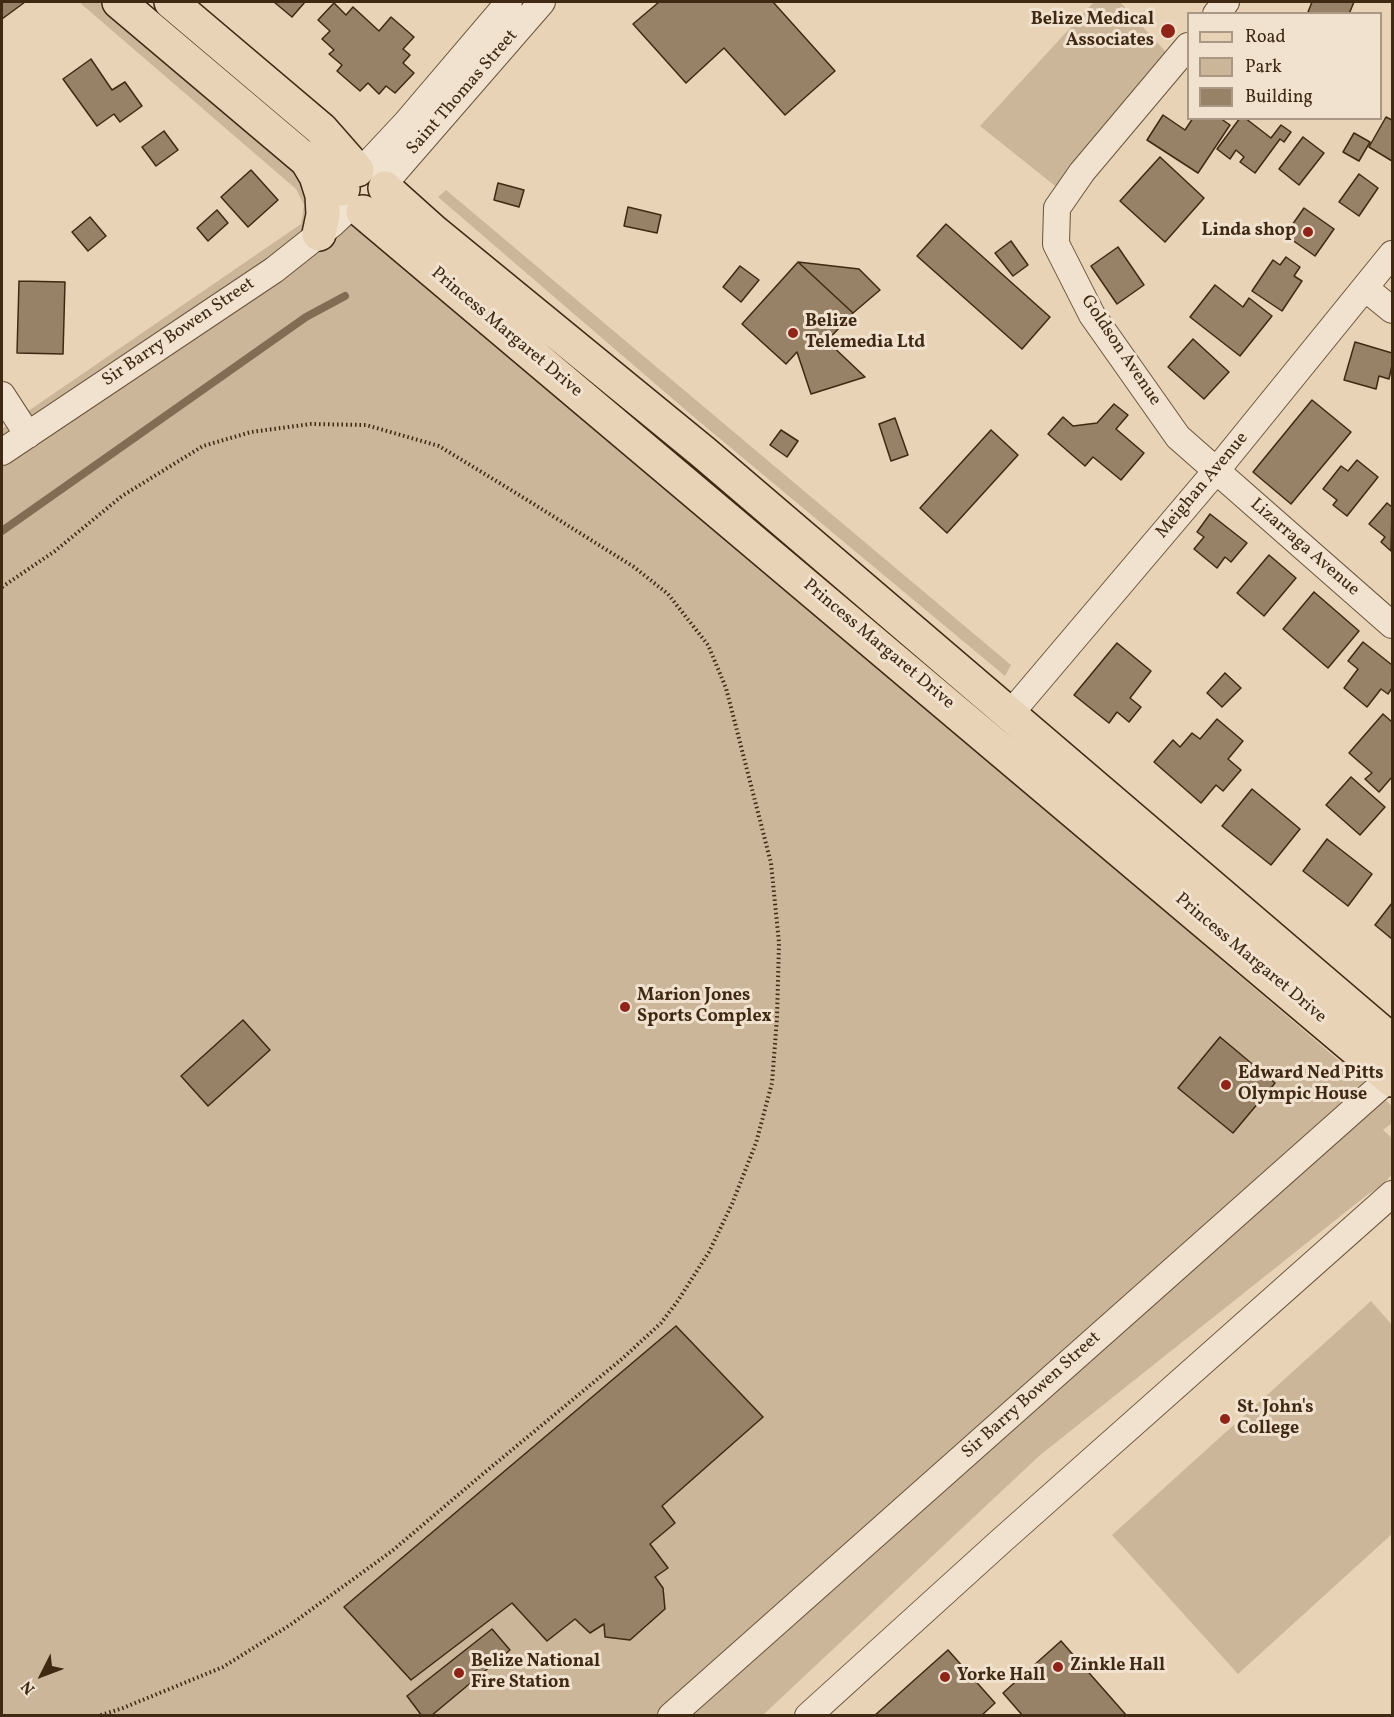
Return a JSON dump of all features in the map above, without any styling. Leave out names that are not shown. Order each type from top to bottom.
[{"type":"main road","name":"Princess Margaret Drive","points":[[119,2],[306,160],[364,188],[442,238],[703,452],[1392,1041]]},
{"type":"main road","name":"Princess Margaret Drive","points":[[171,2],[321,129],[364,188],[917,678],[1392,1078]]},
{"type":"main road","points":[[306,160],[316,176],[322,195],[323,215],[319,234]]},
{"type":"street","name":"Saint Thomas Street","points":[[364,188],[405,123],[508,2]]},
{"type":"street","name":"Saint Thomas Street","points":[[364,188],[543,2]]},
{"type":"street","name":"Goldson Avenue","points":[[1187,47],[1082,172],[1057,208],[1056,244],[1098,324],[1178,436],[1216,471]]},
{"type":"street","name":"Sir Barry Bowen Street","points":[[2,452],[274,270],[319,234],[364,188]]},
{"type":"street","name":"Meighan Avenue","points":[[1010,714],[1216,471],[1392,254]]},
{"type":"street","points":[[1365,288],[1392,310]]},
{"type":"street","points":[[2,395],[28,435]]},
{"type":"street","name":"Lizarraga Avenue","points":[[1216,471],[1392,625]]},
{"type":"street","name":"Sir Barry Bowen Street","points":[[671,1716],[1392,1078]]},
{"type":"street","points":[[808,1716],[1000,1541],[1392,1194]]},
{"type":"path","points":[[2,587],[54,551],[122,496],[203,446],[251,432],[311,424],[366,425],[439,446],[634,567],[668,594],[708,645],[726,687],[771,863],[779,943],[772,1083],[756,1143],[732,1204],[708,1252],[661,1323],[623,1358],[392,1551],[290,1625],[223,1667],[98,1716]]},
{"type":"green space","name":"Marion Jones Sports Complex","points":[[79,2],[101,2],[266,140],[1392,1106],[1392,1123],[1383,1130],[1392,1138],[1392,1174],[1382,1186],[1367,1195],[1039,1456],[763,1715],[2,1716],[2,429],[301,224],[304,205],[296,189]]},
{"type":"green space","points":[[1094,2],[1120,2],[1176,63],[1059,189],[980,126]]},
{"type":"green space","points":[[446,190],[1011,665],[1005,676],[695,418],[438,197]]},
{"type":"green space","points":[[1371,1301],[1392,1325],[1392,1534],[1238,1674],[1112,1535]]},
{"type":"building","points":[[2,2],[25,2],[2,19]]},
{"type":"building","points":[[274,2],[305,2],[292,17]]},
{"type":"building","points":[[659,2],[773,2],[835,71],[785,115],[724,48],[686,83],[633,24]]},
{"type":"building","points":[[1312,2],[1354,2],[1350,12],[1308,12]]},
{"type":"building","points":[[334,3],[346,15],[353,7],[379,31],[391,17],[414,37],[403,49],[410,55],[403,63],[414,73],[395,93],[386,86],[379,94],[368,83],[360,91],[337,71],[342,65],[329,54],[334,50],[322,39],[330,31],[318,20]]},
{"type":"building","points":[[91,59],[112,90],[125,82],[142,106],[120,122],[114,114],[97,126],[63,79]]},
{"type":"building","points":[[1163,115],[1185,130],[1192,120],[1223,120],[1230,125],[1198,173],[1147,140]]},
{"type":"building","points":[[1386,117],[1392,120],[1392,161],[1369,147]]},
{"type":"building","points":[[1239,120],[1248,120],[1271,138],[1281,125],[1291,132],[1284,142],[1280,139],[1255,173],[1240,162],[1244,157],[1236,150],[1230,159],[1217,149]]},
{"type":"building","points":[[164,131],[178,150],[156,166],[142,147]]},
{"type":"building","points":[[1354,133],[1370,142],[1359,161],[1343,152]]},
{"type":"building","points":[[1303,137],[1324,153],[1299,185],[1279,169]]},
{"type":"building","points":[[1160,157],[1204,198],[1165,242],[1120,201]]},
{"type":"building","points":[[251,170],[278,200],[248,227],[221,197]]},
{"type":"building","points":[[1359,174],[1378,188],[1359,216],[1339,202]]},
{"type":"building","points":[[498,183],[524,190],[519,207],[494,200]]},
{"type":"building","points":[[628,207],[661,215],[657,233],[624,226]]},
{"type":"building","points":[[1304,208],[1334,229],[1315,256],[1285,235]]},
{"type":"building","points":[[217,210],[228,223],[208,241],[197,228]]},
{"type":"building","points":[[90,217],[106,236],[88,251],[72,232]]},
{"type":"building","points":[[946,224],[1050,317],[1022,349],[917,256]]},
{"type":"building","points":[[1011,241],[1028,265],[1013,276],[995,253]]},
{"type":"building","points":[[1118,247],[1144,285],[1117,304],[1091,266]]},
{"type":"building","points":[[1286,257],[1300,267],[1294,276],[1302,281],[1282,311],[1252,291],[1273,260],[1280,265]]},
{"type":"building","name":"Belize Telemedia Ltd","points":[[798,262],[853,313],[827,341],[865,377],[811,394],[797,352],[786,364],[742,324]]},
{"type":"building","points":[[798,262],[859,269],[880,290],[853,313]]},
{"type":"building","points":[[740,266],[759,280],[741,302],[723,287]]},
{"type":"building","points":[[19,281],[65,282],[63,354],[17,353]]},
{"type":"building","points":[[1215,285],[1243,307],[1249,298],[1272,316],[1240,356],[1190,317]]},
{"type":"building","points":[[1193,339],[1229,372],[1204,399],[1168,367]]},
{"type":"building","points":[[1355,342],[1392,353],[1389,379],[1379,376],[1376,389],[1344,380]]},
{"type":"building","points":[[1312,400],[1351,432],[1291,504],[1253,472]]},
{"type":"building","points":[[1114,404],[1128,415],[1116,429],[1144,453],[1121,480],[1093,457],[1085,466],[1048,434],[1063,417],[1073,426],[1097,423]]},
{"type":"building","points":[[895,418],[908,455],[891,461],[879,424]]},
{"type":"building","points":[[781,430],[798,441],[787,457],[770,445]]},
{"type":"building","points":[[991,430],[1018,455],[947,533],[920,508]]},
{"type":"building","points":[[1357,460],[1378,477],[1347,516],[1333,505],[1337,500],[1323,489],[1341,466],[1348,471]]},
{"type":"building","points":[[1387,503],[1392,507],[1391,551],[1381,542],[1385,537],[1369,524]]},
{"type":"building","points":[[1210,514],[1247,543],[1231,562],[1225,557],[1217,568],[1194,549],[1204,537],[1197,532]]},
{"type":"building","points":[[1269,555],[1296,578],[1264,616],[1237,593]]},
{"type":"building","points":[[1314,592],[1359,631],[1328,668],[1283,629]]},
{"type":"building","points":[[1363,642],[1392,665],[1392,688],[1388,694],[1381,689],[1367,707],[1344,688],[1358,669],[1348,661]]},
{"type":"building","points":[[1117,643],[1151,671],[1130,698],[1141,707],[1129,722],[1117,712],[1109,723],[1074,695]]},
{"type":"building","points":[[1225,673],[1241,688],[1222,707],[1207,693]]},
{"type":"building","points":[[1383,714],[1392,722],[1392,777],[1379,792],[1365,779],[1372,773],[1349,753]]},
{"type":"building","points":[[1217,719],[1243,741],[1228,759],[1241,770],[1223,791],[1216,785],[1201,803],[1154,762],[1173,740],[1180,747],[1192,733],[1200,739]]},
{"type":"building","points":[[1351,777],[1385,807],[1360,835],[1326,805]]},
{"type":"building","points":[[1252,789],[1300,829],[1271,865],[1222,826]]},
{"type":"building","points":[[1327,839],[1372,874],[1348,906],[1303,871]]},
{"type":"building","points":[[1392,903],[1392,939],[1375,925]]},
{"type":"building","points":[[243,1020],[270,1050],[208,1106],[181,1076]]},
{"type":"building","name":"Edward Ned Pitts Olympic House","points":[[1220,1037],[1275,1083],[1233,1133],[1178,1088]]},
{"type":"building","points":[[676,1326],[763,1417],[662,1506],[675,1523],[650,1544],[668,1568],[655,1577],[663,1588],[665,1609],[630,1640],[605,1637],[604,1624],[590,1633],[575,1619],[547,1641],[512,1603],[411,1680],[344,1607]]},
{"type":"building","name":"Belize National Fire Station","points":[[492,1629],[510,1650],[431,1716],[422,1716],[407,1696]]},
{"type":"building","name":"Zinkle Hall","points":[[1061,1641],[1127,1716],[1023,1716],[1003,1693]]},
{"type":"building","name":"Yorke Hall","points":[[948,1650],[995,1703],[981,1716],[874,1716]]},
{"type":"waterway","points":[[2,531],[306,317],[345,296]]},
{"type":"place","name":"Belize Medical Associates","points":[[1168,31]]},
{"type":"place","name":"Linda shop","points":[[1308,232]]},
{"type":"place","name":"Belize Telemedia Ltd","points":[[793,333]]},
{"type":"place","name":"Marion Jones Sports Complex","points":[[625,1007]]},
{"type":"place","name":"Edward Ned Pitts Olympic House","points":[[1226,1085]]},
{"type":"place","name":"St. John's College","points":[[1225,1419]]},
{"type":"place","name":"Zinkle Hall","points":[[1058,1667]]},
{"type":"place","name":"Belize National Fire Station","points":[[459,1673]]},
{"type":"place","name":"Yorke Hall","points":[[945,1677]]}]
